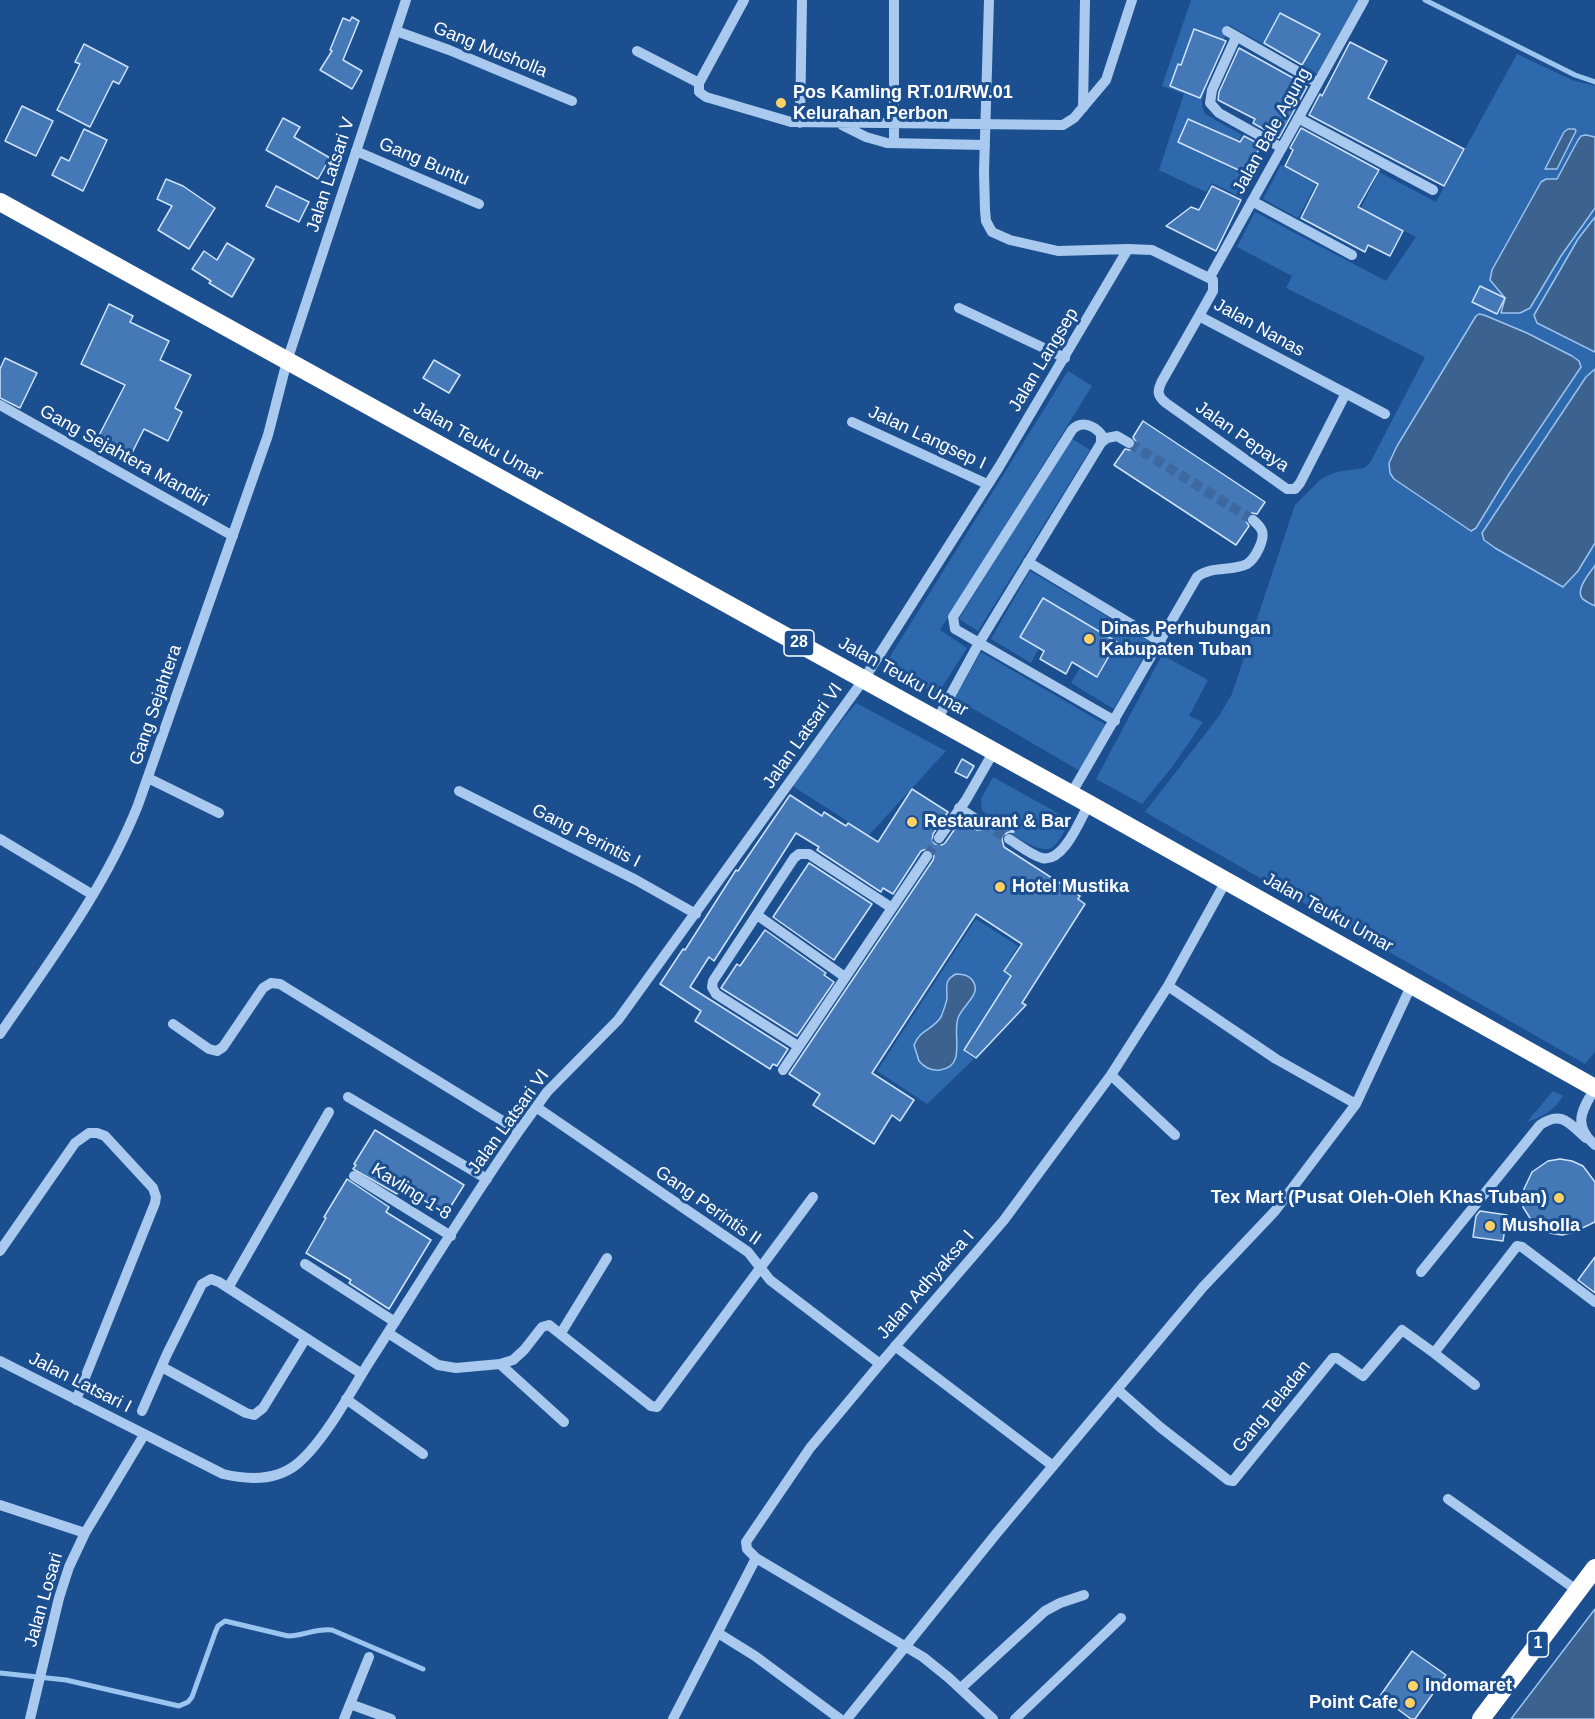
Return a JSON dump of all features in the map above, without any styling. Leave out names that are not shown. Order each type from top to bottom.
[{"type":"highway","name":"Jalan Teuku Umar","points":[[0,202],[994,751],[1595,1088]]},
{"type":"highway","name":"1","points":[[1481,1719],[1595,1568]]},
{"type":"street","name":"Jalan Latsari V","points":[[287,361],[406,0]]},
{"type":"street","points":[[744,0],[699,82],[699,92],[706,97],[774,119],[800,123],[985,126],[1063,125],[1074,118],[1106,80],[1132,0]]},
{"type":"street","points":[[800,123],[802,0]]},
{"type":"street","points":[[894,0],[894,143]]},
{"type":"street","points":[[989,0],[984,145],[985,210],[988,227],[995,235],[1058,251],[1128,249]]},
{"type":"street","points":[[1083,108],[1085,0]]},
{"type":"street","name":"Jalan Bale Agung","points":[[1210,277],[1364,0]]},
{"type":"street","name":"Gang Musholla","points":[[396,31],[468,57],[572,101]]},
{"type":"street","points":[[1282,148],[1219,113],[1210,103],[1212,90],[1232,34],[1318,83]]},
{"type":"street","points":[[637,51],[699,82]]},
{"type":"street","points":[[1298,118],[1433,190]]},
{"type":"street","points":[[839,123],[866,137],[894,143],[984,145]]},
{"type":"street","name":"Gang Buntu","points":[[356,151],[479,204]]},
{"type":"street","points":[[1252,201],[1352,255]]},
{"type":"street","name":"Jalan Nanas","points":[[1128,249],[1160,253],[1210,277],[1215,287],[1199,315],[1385,414]]},
{"type":"street","name":"Jalan Langsep","points":[[864,679],[1065,358],[1128,249]]},
{"type":"street","points":[[959,308],[1065,358]]},
{"type":"street","name":"Jalan Pepaya","points":[[1199,315],[1162,381],[1158,395],[1287,489],[1294,489],[1300,483],[1346,393]]},
{"type":"street","name":"Gang Sejahtera","points":[[0,1034],[93,895],[124,837],[148,778],[268,435],[287,361]]},
{"type":"street","name":"Gang Sejahtera Mandiri","points":[[0,405],[233,536]]},
{"type":"street","name":"Jalan Langsep I","points":[[852,422],[987,484]]},
{"type":"street","points":[[1101,443],[1102,438],[1098,430],[1087,424],[1079,424],[1075,427],[953,617],[955,629],[1115,721]]},
{"type":"street","points":[[937,720],[979,643],[1101,443],[1107,438],[1116,436],[1128,443]]},
{"type":"street","points":[[1071,794],[1197,577],[1213,569],[1246,565],[1251,560],[1263,537],[1253,520]]},
{"type":"street","points":[[1028,562],[1161,642]]},
{"type":"street","name":"Jalan Latsari VI","points":[[144,1435],[223,1474],[246,1478],[266,1477],[288,1470],[303,1458],[318,1441],[346,1400],[487,1179],[536,1107],[558,1080],[618,1020],[864,679]]},
{"type":"street","points":[[939,838],[994,751]]},
{"type":"street","points":[[148,778],[219,813]]},
{"type":"street","name":"Gang Perintis I","points":[[459,791],[636,880],[696,914]]},
{"type":"street","points":[[1010,839],[1040,857],[1053,856],[1067,844],[1089,804]]},
{"type":"street","points":[[959,808],[982,823]]},
{"type":"street","points":[[0,839],[93,895]]},
{"type":"street","points":[[798,1046],[713,991],[713,981],[795,858],[799,854],[810,854],[892,908]]},
{"type":"street","points":[[783,1070],[927,856]]},
{"type":"street","name":"Jalan Adhyaksa I","points":[[756,1558],[747,1549],[746,1542],[810,1448],[1004,1220],[1111,1075],[1168,986],[1226,880]]},
{"type":"street","points":[[757,915],[845,977]]},
{"type":"street","points":[[173,1024],[209,1049],[217,1051],[223,1047],[263,988],[271,983],[280,984],[519,1131]]},
{"type":"street","points":[[847,1719],[1053,1466],[1203,1287],[1275,1211],[1356,1104],[1412,984]]},
{"type":"street","points":[[1168,986],[1276,1059],[1356,1104]]},
{"type":"street","points":[[1111,1075],[1175,1135]]},
{"type":"street","points":[[1591,1141],[1582,1126],[1582,1113],[1595,1088]]},
{"type":"street","points":[[348,1097],[487,1179]]},
{"type":"street","name":"Gang Perintis II","points":[[536,1107],[748,1252],[771,1280],[880,1364]]},
{"type":"street","points":[[228,1288],[329,1112]]},
{"type":"street","points":[[1421,1272],[1539,1125],[1552,1118],[1563,1119],[1591,1141]]},
{"type":"street","points":[[0,1251],[70,1149],[86,1134],[97,1133],[105,1136],[153,1188],[156,1197],[153,1209],[76,1400]]},
{"type":"street","name":"Kavling 1-8","points":[[354,1176],[451,1236]]},
{"type":"street","points":[[388,1333],[442,1366],[456,1368],[500,1364],[516,1358],[545,1325],[549,1325],[656,1408],[662,1404],[813,1197]]},
{"type":"street","points":[[1475,1385],[1434,1353],[1518,1246],[1522,1246],[1595,1302]]},
{"type":"street","points":[[561,1333],[607,1258]]},
{"type":"street","points":[[304,1264],[395,1322]]},
{"type":"street","points":[[142,1411],[202,1284],[211,1279],[362,1374]]},
{"type":"street","name":"Gang Teladan","points":[[1118,1390],[1202,1461],[1232,1481],[1236,1480],[1334,1358],[1364,1376],[1401,1330],[1434,1353]]},
{"type":"street","points":[[162,1367],[246,1413],[254,1415],[263,1408],[306,1338]]},
{"type":"street","points":[[895,1346],[1053,1466]]},
{"type":"street","name":"Jalan Latsari I","points":[[0,1361],[144,1435]]},
{"type":"street","points":[[500,1364],[564,1422]]},
{"type":"street","points":[[346,1400],[423,1454]]},
{"type":"street","name":"Jalan Losari","points":[[30,1719],[65,1579],[85,1533],[144,1435]]},
{"type":"street","points":[[1448,1499],[1578,1591]]},
{"type":"street","points":[[0,1505],[85,1533]]},
{"type":"street","points":[[673,1719],[756,1558],[923,1657],[993,1719]]},
{"type":"street","points":[[961,1689],[1045,1611],[1084,1594]]},
{"type":"street","points":[[1015,1719],[1121,1618]]},
{"type":"street","points":[[718,1633],[755,1656],[840,1719]]},
{"type":"street","points":[[344,1719],[369,1658]]},
{"type":"street","points":[[350,1704],[391,1719]]},
{"type":"shaded area","points":[[1191,0],[1358,0],[1317,74],[1229,25],[1202,100],[1202,107],[1205,114],[1242,135],[1223,164],[1251,179],[1242,198],[1212,183],[1206,192],[1159,170],[1184,94],[1162,86]]},
{"type":"shaded area","points":[[1517,54],[1572,80],[1595,86],[1595,137],[1583,135],[1579,137],[1558,179],[1554,181],[1546,179],[1541,182],[1492,270],[1492,283],[1505,298],[1500,313],[1520,313],[1527,310],[1595,208],[1595,217],[1578,239],[1534,315],[1537,323],[1595,352],[1595,369],[1586,377],[1483,532],[1484,540],[1488,543],[1562,587],[1578,571],[1595,543],[1595,565],[1582,585],[1582,598],[1595,607],[1595,1052],[1585,1064],[1145,812],[1219,716],[1232,694],[1295,505],[1321,479],[1336,472],[1364,468],[1370,463],[1425,357],[1286,288],[1292,276],[1237,247],[1255,212],[1386,281],[1416,237],[1361,208],[1379,172],[1436,202]],"holes":[[[1572,128],[1576,131],[1557,169],[1546,169],[1567,129]],[[1479,314],[1527,333],[1577,359],[1580,364],[1579,371],[1509,474],[1476,528],[1471,531],[1394,479],[1390,473],[1390,460]]]},
{"type":"shaded area","points":[[1568,129],[1576,131],[1557,169],[1545,169],[1564,132]]},
{"type":"shaded area","points":[[1581,136],[1595,137],[1595,208],[1561,256],[1530,308],[1520,313],[1501,313],[1505,298],[1490,280],[1492,270],[1541,182],[1546,179],[1557,179],[1578,140]]},
{"type":"shaded area","points":[[1281,165],[1316,184],[1298,218],[1263,199]]},
{"type":"shaded area","points":[[1595,217],[1595,352],[1537,323],[1534,315],[1578,239]]},
{"type":"shaded area","points":[[1479,314],[1527,333],[1572,356],[1579,361],[1581,367],[1509,474],[1476,528],[1471,531],[1394,479],[1390,473],[1389,463],[1397,446]]},
{"type":"shaded area","points":[[1595,369],[1595,543],[1578,571],[1563,587],[1495,548],[1484,540],[1482,533],[1586,377]]},
{"type":"shaded area","points":[[1068,371],[1092,386],[940,630],[967,648],[937,695],[886,663]]},
{"type":"shaded area","points":[[1071,438],[1090,450],[978,631],[959,619]]},
{"type":"shaded area","points":[[1595,565],[1595,606],[1584,600],[1580,594],[1582,585]]},
{"type":"shaded area","points":[[1030,571],[1152,643],[1114,709],[1071,683],[1080,668],[1097,677],[1117,642],[1044,598],[1039,648],[1031,663],[991,639]]},
{"type":"shaded area","points":[[981,652],[1106,725],[1080,771],[955,698]]},
{"type":"shaded area","points":[[1162,655],[1208,680],[1189,716],[1203,722],[1172,767],[1142,804],[1096,779]]},
{"type":"shaded area","points":[[856,703],[946,751],[869,835],[791,785]]},
{"type":"shaded area","points":[[993,777],[1070,820],[1054,846],[1044,849],[1026,842],[995,822],[982,810],[981,799]]},
{"type":"shaded area","points":[[976,919],[1018,946],[1003,971],[1010,976],[963,1050],[974,1059],[927,1104],[877,1071]]},
{"type":"shaded area","points":[[956,974],[970,978],[974,983],[974,994],[958,1018],[957,1049],[953,1063],[940,1070],[931,1069],[919,1061],[914,1045],[920,1036],[941,1017],[947,998],[948,981]]},
{"type":"shaded area","points":[[1553,1091],[1563,1096],[1556,1106],[1538,1118],[1527,1122]]},
{"type":"shaded area","points":[[1595,1609],[1595,1719],[1511,1719]]},
{"type":"building","points":[[1280,13],[1320,34],[1302,65],[1264,43]]},
{"type":"building","points":[[352,17],[359,21],[343,60],[362,71],[352,89],[320,70],[332,51],[330,50],[343,18],[350,21]]},
{"type":"building","points":[[1194,29],[1226,41],[1200,98],[1170,86],[1178,64],[1181,65]]},
{"type":"building","points":[[1350,42],[1387,61],[1368,98],[1464,149],[1444,186],[1309,115],[1320,94],[1322,96]]},
{"type":"building","points":[[84,44],[128,67],[119,84],[113,81],[90,127],[57,110],[80,64],[75,62]]},
{"type":"building","points":[[1239,48],[1307,87],[1279,138],[1253,123],[1255,119],[1218,100],[1219,92]]},
{"type":"building","points":[[22,106],[53,121],[36,156],[5,141]]},
{"type":"building","points":[[283,118],[300,127],[294,137],[330,158],[318,179],[266,150]]},
{"type":"building","points":[[1188,119],[1240,142],[1244,136],[1261,145],[1247,174],[1178,142]]},
{"type":"building","points":[[1301,128],[1379,170],[1358,207],[1403,231],[1390,256],[1368,245],[1365,252],[1301,218],[1318,184],[1285,166],[1293,150],[1290,148]]},
{"type":"building","points":[[84,129],[107,140],[83,191],[52,175],[61,157],[69,161]]},
{"type":"building","points":[[166,179],[183,186],[215,208],[189,249],[158,230],[172,206],[157,199]]},
{"type":"building","points":[[276,186],[309,202],[299,222],[266,206]]},
{"type":"building","points":[[1212,186],[1241,200],[1216,251],[1166,226],[1191,207],[1199,210]]},
{"type":"building","points":[[227,243],[254,259],[232,297],[192,269],[204,251],[217,260]]},
{"type":"building","points":[[1480,286],[1505,298],[1497,314],[1472,302]]},
{"type":"building","points":[[109,304],[133,316],[130,322],[169,341],[160,360],[191,375],[175,408],[182,412],[168,441],[144,429],[127,463],[94,445],[125,385],[81,364]]},
{"type":"building","points":[[5,358],[37,373],[20,408],[0,398],[0,369]]},
{"type":"building","points":[[434,360],[460,375],[449,393],[423,378]]},
{"type":"building","points":[[1143,421],[1265,502],[1257,514],[1247,515],[1246,521],[1249,526],[1236,545],[1114,465],[1125,449],[1130,450],[1135,447],[1136,442],[1133,437]]},
{"type":"building","name":"Dinas Perhubungan Kabupaten Tuban","points":[[1043,598],[1117,642],[1097,677],[1072,662],[1066,674],[1040,659],[1044,651],[1020,637]]},
{"type":"building","points":[[962,759],[974,766],[967,778],[955,772]]},
{"type":"building","points":[[912,789],[948,812],[933,834],[932,841],[935,844],[945,843],[961,820],[977,830],[986,829],[989,824],[987,815],[1014,832],[1003,835],[1004,847],[1080,896],[1078,899],[1085,904],[1022,1003],[1026,1005],[976,1058],[964,1050],[1011,976],[1004,971],[1022,944],[976,914],[872,1073],[914,1100],[900,1121],[892,1115],[874,1144],[813,1105],[820,1094],[789,1074],[933,860],[932,850],[921,851],[893,894],[883,888],[881,892],[817,850],[819,847],[796,833],[714,961],[709,957],[690,987],[788,1049],[777,1066],[773,1064],[770,1069],[695,1021],[701,1011],[660,984],[683,949],[685,950],[736,870],[738,871],[790,795],[822,816],[824,812],[846,826],[848,823],[878,842]]},
{"type":"building","points":[[809,863],[872,904],[834,960],[773,917]]},
{"type":"building","points":[[765,930],[826,973],[824,975],[834,982],[797,1036],[721,988],[737,964],[740,966]]},
{"type":"building","points":[[375,1130],[464,1185],[446,1214],[401,1186],[397,1194],[353,1169]]},
{"type":"building","name":"Tex Mart (Pusat Oleh-Oleh Khas Tuban)","points":[[1560,1159],[1583,1166],[1595,1182],[1595,1222],[1562,1235],[1549,1233],[1538,1227],[1523,1207],[1524,1189],[1532,1172],[1548,1161]]},
{"type":"building","points":[[347,1179],[389,1207],[386,1212],[431,1240],[389,1309],[349,1283],[351,1280],[306,1253]]},
{"type":"building","name":"Musholla","points":[[1480,1211],[1507,1215],[1503,1241],[1473,1237],[1476,1216]]},
{"type":"building","points":[[1595,1257],[1595,1293],[1578,1280]]},
{"type":"building","name":"Indomaret","points":[[1412,1651],[1446,1675],[1415,1719],[1411,1719],[1380,1696]]},
{"type":"waterway","points":[[1425,0],[1575,75],[1595,82]]},
{"type":"waterway","points":[[0,1673],[66,1680],[179,1706],[188,1702],[192,1697],[218,1626],[225,1621],[288,1636],[332,1630],[423,1669]]},
{"type":"tunnel","points":[[1129,443],[1253,520]]},
{"type":"tunnel","points":[[982,823],[1009,839]]},
{"type":"tunnel","points":[[927,856],[939,838]]},
{"type":"place","name":"Pos Kamling RT.01/RW.01 Kelurahan Perbon","points":[[781,103]]},
{"type":"place","name":"Dinas Perhubungan Kabupaten Tuban","points":[[1089,639]]},
{"type":"place","name":"Restaurant & Bar","points":[[912,822]]},
{"type":"place","name":"Hotel Mustika","points":[[1000,887]]},
{"type":"place","name":"Tex Mart (Pusat Oleh-Oleh Khas Tuban)","points":[[1559,1198]]},
{"type":"place","name":"Musholla","points":[[1490,1226]]},
{"type":"place","name":"Indomaret","points":[[1413,1686]]},
{"type":"place","name":"Point Cafe","points":[[1410,1703]]}]
